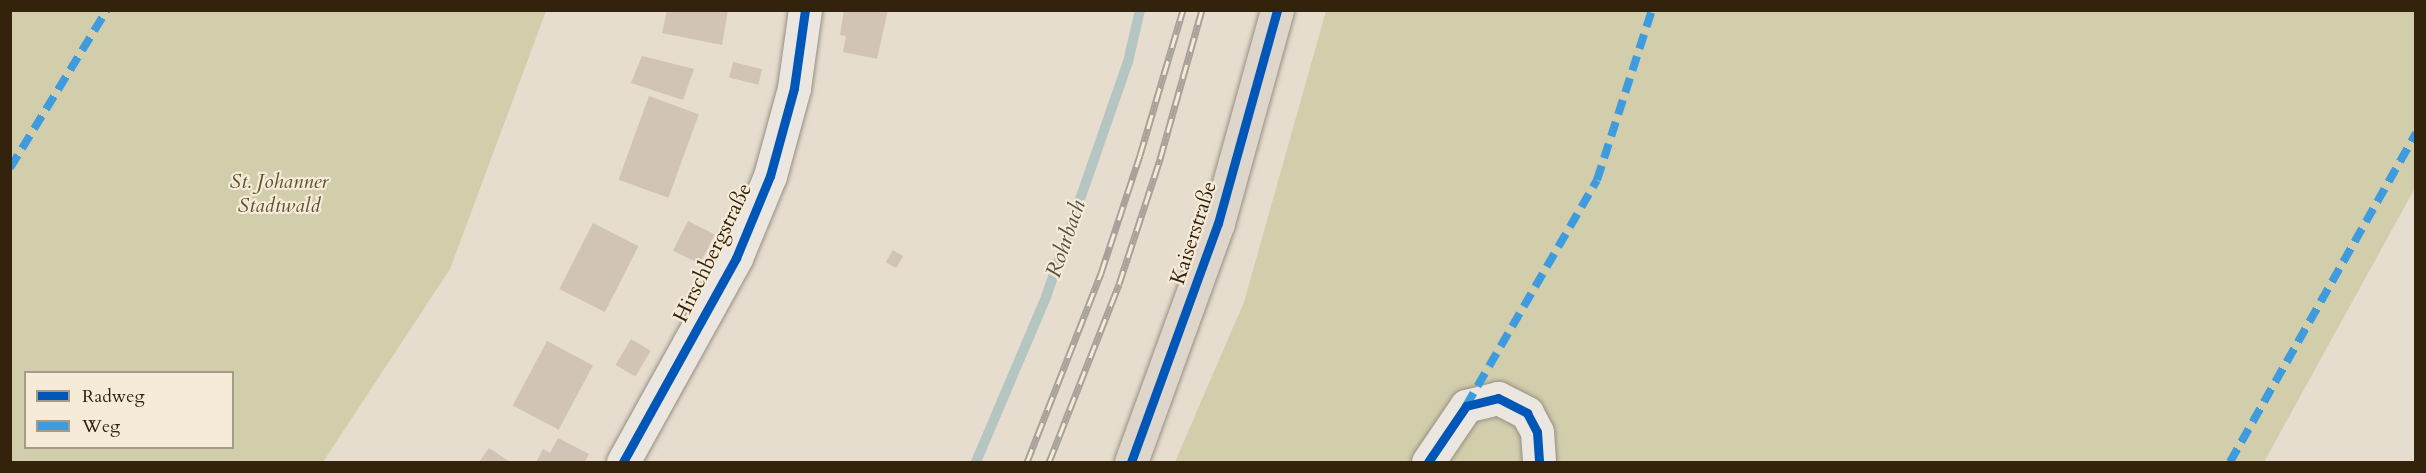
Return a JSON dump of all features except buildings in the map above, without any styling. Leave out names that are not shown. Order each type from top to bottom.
[{"type":"main road","name":"Kaiserstraße","points":[[1131,462],[1218,223],[1277,10]]},
{"type":"street","name":"Hirschbergstraße","points":[[623,462],[736,258],[770,176],[794,88],[805,10]]},
{"type":"street","points":[[1428,462],[1466,406],[1498,398],[1527,413],[1537,432],[1539,462]]},
{"type":"green space","name":"St. Johanner Stadtwald","points":[[10,11],[546,11],[450,269],[323,462],[11,462]]},
{"type":"green space","points":[[1326,11],[2415,11],[2415,188],[2264,462],[1175,462],[1244,302]]},
{"type":"waterway","name":"Rohrbach","points":[[976,462],[1046,297],[1128,62],[1140,10]]},
{"type":"railway","points":[[1027,462],[1101,273],[1140,155],[1183,10]]},
{"type":"railway","points":[[1049,462],[1119,284],[1160,159],[1202,10]]},
{"type":"marked path","points":[[10,168],[107,10]]},
{"type":"marked path","points":[[1466,406],[1597,180],[1652,10]]},
{"type":"marked path","points":[[2230,462],[2416,133]]},
{"type":"cycle path","points":[[623,462],[736,258],[770,176],[794,88],[805,10]]},
{"type":"cycle path","points":[[1131,462],[1218,223],[1277,10]]},
{"type":"cycle path","points":[[1428,462],[1466,406],[1498,398],[1527,413],[1537,432],[1539,462]]}]
